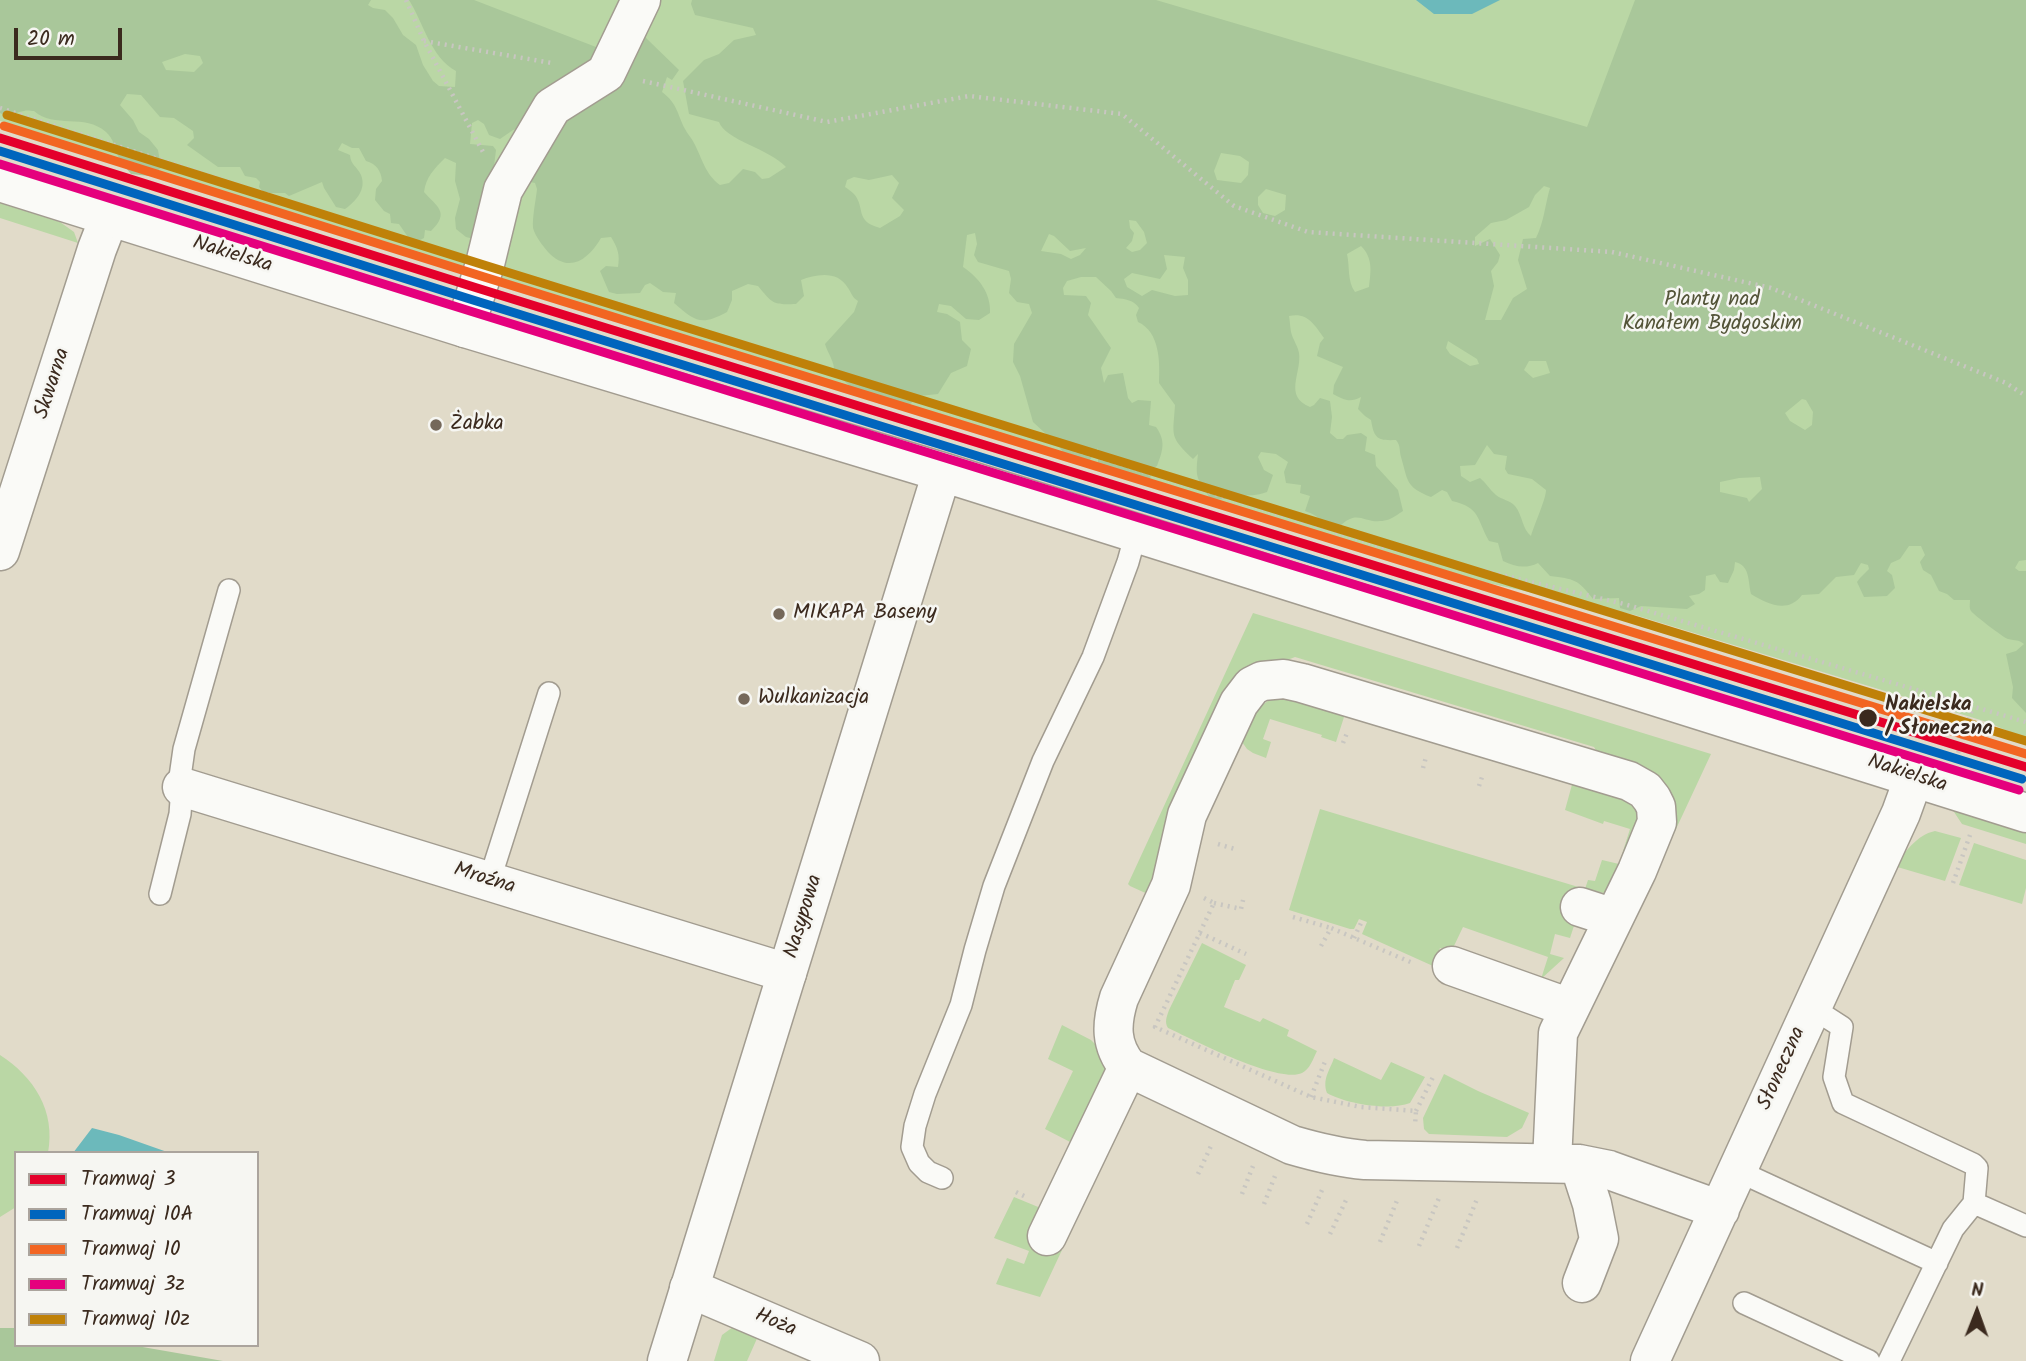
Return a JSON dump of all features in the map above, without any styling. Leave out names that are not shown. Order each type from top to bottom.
[{"type":"street","points":[[465,328],[485,264],[503,190],[552,107],[606,73],[641,0]]},
{"type":"street","name":"Nakielska","points":[[0,183],[465,328],[942,472],[2026,813]]},
{"type":"street","name":"Skwarna","points":[[0,551],[109,218]]},
{"type":"street","name":"Nasypowa","points":[[667,1361],[942,472]]},
{"type":"street","points":[[1582,1283],[1600,1239],[1592,1204],[1566,1163],[1558,1033],[1570,1008],[1597,913],[1637,871],[1657,822],[1656,807],[1652,799],[1639,785],[1302,683],[1284,679],[1262,681],[1252,686],[1240,703],[1187,815],[1171,885],[1119,998],[1112,1028],[1119,1057],[1128,1067],[1292,1145],[1341,1158],[1566,1163],[1609,1170],[1720,1210]]},
{"type":"street","name":"Słoneczna","points":[[1650,1361],[1901,813],[1914,777]]},
{"type":"street","name":"Mroźna","points":[[182,787],[787,973]]},
{"type":"street","points":[[1452,967],[1570,1008]]},
{"type":"street","points":[[1046,1236],[1128,1067]]},
{"type":"street","name":"Hoża","points":[[689,1288],[860,1361]]},
{"type":"lane","points":[[942,1178],[928,1172],[919,1163],[912,1147],[915,1126],[961,1005],[995,886],[1043,761],[1093,657],[1136,533]]},
{"type":"lane","points":[[160,894],[180,814],[180,777],[184,749],[229,590]]},
{"type":"lane","points":[[489,882],[549,693]]},
{"type":"lane","points":[[1811,1007],[1842,1027],[1834,1077],[1843,1103],[1977,1168],[1975,1203],[1953,1229],[1889,1361]]},
{"type":"lane","points":[[1738,1171],[1937,1263]]},
{"type":"lane","points":[[1975,1203],[2026,1226]]},
{"type":"lane","points":[[1744,1303],[1868,1361]]},
{"type":"path","points":[[406,0],[424,41],[503,190]]},
{"type":"path","points":[[424,41],[606,73],[827,122],[968,96],[1122,114],[1234,206],[1308,232],[1612,252],[1772,288],[2006,383],[2026,396]]},
{"type":"path","points":[[0,108],[1380,546],[1624,604],[2026,722]]},
{"type":"path","points":[[1953,883],[1970,834]]},
{"type":"path","points":[[1200,897],[1241,909],[1244,896]]},
{"type":"path","points":[[1214,903],[1155,1027],[1311,1097],[1361,1107],[1416,1111]]},
{"type":"path","points":[[1293,917],[1331,928],[1430,971],[1452,967]]},
{"type":"path","points":[[1354,938],[1362,921]]},
{"type":"path","points":[[1321,946],[1331,928]]},
{"type":"path","points":[[1200,933],[1245,954]]},
{"type":"path","points":[[1311,1097],[1326,1059]]},
{"type":"path","points":[[1387,1161],[1392,1139],[1413,1139],[1416,1111],[1434,1075]]},
{"type":"path","points":[[1198,1174],[1207,1154]]},
{"type":"path","points":[[1242,1194],[1250,1174]]},
{"type":"path","points":[[1264,1204],[1272,1184]]},
{"type":"path","points":[[1307,1223],[1316,1204]]},
{"type":"path","points":[[1330,1234],[1338,1215]]},
{"type":"path","points":[[1380,1242],[1388,1223]]},
{"type":"path","points":[[1457,1248],[1467,1226]]},
{"type":"path","points":[[1419,1247],[1427,1227]]},
{"type":"green space","name":"Planty nad Kanałem Bydgoskim","points":[[0,0],[2026,0],[2026,739],[1987,722],[1635,615],[1474,580],[1068,459],[346,236],[0,121]]},
{"type":"green space","name":"Planty nad Kanałem Bydgoskim","points":[[0,0],[371,0],[368,5],[385,10],[403,35],[416,45],[423,65],[433,81],[439,86],[455,87],[456,71],[440,58],[434,49],[409,0],[474,0],[609,52],[636,24],[647,39],[679,70],[672,80],[667,77],[662,92],[674,105],[707,171],[720,185],[729,183],[743,169],[755,172],[762,179],[769,178],[786,167],[770,155],[730,134],[719,122],[689,114],[683,81],[704,60],[719,54],[734,40],[756,35],[753,28],[695,15],[692,0],[1156,0],[1587,127],[1635,0],[2026,0],[2026,560],[2019,561],[2015,568],[2026,571],[2026,713],[2012,698],[2013,687],[2006,654],[2016,651],[2024,644],[2005,638],[1977,617],[1970,610],[1970,600],[1954,600],[1939,591],[1931,575],[1923,570],[1920,562],[1925,555],[1921,546],[1909,546],[1900,559],[1891,563],[1887,571],[1892,575],[1895,588],[1887,596],[1864,597],[1857,582],[1869,569],[1868,565],[1861,563],[1854,575],[1836,577],[1819,594],[1802,595],[1784,606],[1770,604],[1751,594],[1746,570],[1735,562],[1728,583],[1720,582],[1715,574],[1706,576],[1705,590],[1689,596],[1695,604],[1687,609],[1641,606],[1630,611],[1620,608],[1619,598],[1593,599],[1579,584],[1570,579],[1550,576],[1538,563],[1520,566],[1503,561],[1498,543],[1489,541],[1473,511],[1452,501],[1447,492],[1442,490],[1431,497],[1412,486],[1398,442],[1375,435],[1371,420],[1358,409],[1361,397],[1347,400],[1333,394],[1334,385],[1343,367],[1317,356],[1324,338],[1313,324],[1301,316],[1289,316],[1291,332],[1299,353],[1295,390],[1297,397],[1310,407],[1320,398],[1330,401],[1330,433],[1337,439],[1361,433],[1367,437],[1365,451],[1375,455],[1376,466],[1398,490],[1403,511],[1391,519],[1372,521],[1356,517],[1338,528],[1327,525],[1305,511],[1310,496],[1300,493],[1301,485],[1286,483],[1284,472],[1288,462],[1276,454],[1261,452],[1258,457],[1264,470],[1273,475],[1267,492],[1222,499],[1210,498],[1198,478],[1198,454],[1193,459],[1174,435],[1175,405],[1159,383],[1155,340],[1138,322],[1136,315],[1139,308],[1126,299],[1116,298],[1096,277],[1067,281],[1063,288],[1064,295],[1086,296],[1091,303],[1088,315],[1111,348],[1101,368],[1104,383],[1108,375],[1123,373],[1128,398],[1132,403],[1138,400],[1151,401],[1149,425],[1156,427],[1159,432],[1162,450],[1157,466],[1151,469],[1150,483],[1098,464],[1098,448],[1087,464],[1068,459],[1058,445],[1033,422],[1020,376],[1013,362],[1014,344],[1032,313],[1029,304],[1017,302],[1009,293],[1009,271],[978,262],[974,255],[977,244],[975,233],[967,235],[963,267],[983,287],[990,313],[979,320],[966,319],[951,306],[939,304],[937,312],[947,314],[960,322],[962,340],[971,349],[967,366],[951,373],[938,394],[919,396],[908,406],[880,404],[859,394],[834,372],[825,344],[854,312],[858,301],[839,278],[820,275],[801,280],[804,296],[796,304],[774,302],[758,286],[748,284],[732,291],[727,312],[711,319],[699,320],[674,303],[676,293],[663,292],[650,283],[645,285],[640,293],[609,292],[600,271],[606,266],[618,267],[618,252],[611,237],[601,238],[590,253],[578,262],[556,259],[542,244],[533,228],[537,189],[535,183],[521,180],[523,127],[500,139],[489,135],[484,124],[478,120],[472,123],[470,144],[493,146],[496,150],[496,167],[478,240],[466,237],[456,229],[455,218],[460,199],[455,181],[456,163],[445,158],[429,178],[424,192],[440,210],[440,219],[431,231],[425,230],[424,238],[416,242],[410,240],[399,224],[391,223],[390,214],[375,200],[376,189],[382,181],[380,174],[375,166],[366,161],[359,148],[342,143],[338,150],[350,155],[362,180],[359,195],[345,209],[336,207],[322,182],[289,196],[285,193],[264,193],[259,187],[260,182],[256,178],[245,176],[240,167],[218,167],[187,145],[194,138],[193,131],[174,118],[160,117],[141,95],[127,94],[120,105],[139,132],[158,150],[161,168],[150,176],[131,174],[118,156],[111,137],[98,126],[51,119],[34,111],[9,115],[0,113]],"holes":[[[185,54],[200,56],[203,63],[194,72],[166,70],[162,62]],[[1221,153],[1240,156],[1249,162],[1248,175],[1241,183],[1217,180],[1214,171]],[[892,175],[899,183],[892,198],[904,210],[900,216],[880,228],[872,225],[864,218],[854,194],[845,187],[847,180],[854,177],[869,180]],[[1544,186],[1550,188],[1539,232],[1536,238],[1523,239],[1518,260],[1527,289],[1513,298],[1501,320],[1485,320],[1494,286],[1491,271],[1500,255],[1490,239],[1475,246],[1475,237],[1491,223],[1506,220],[1529,207]],[[1266,189],[1286,195],[1285,210],[1275,216],[1263,213],[1258,205],[1258,197]],[[1129,220],[1136,221],[1144,232],[1147,243],[1140,250],[1132,252],[1126,248],[1134,233]],[[1049,234],[1070,251],[1086,248],[1071,259],[1061,254],[1041,251]],[[1361,246],[1371,270],[1369,287],[1355,292],[1347,254]],[[1164,255],[1185,257],[1183,268],[1188,280],[1188,295],[1175,296],[1152,290],[1142,296],[1127,287],[1124,279],[1132,273],[1160,279],[1167,269]],[[1448,341],[1477,359],[1479,364],[1470,366],[1450,354],[1446,348]],[[1529,361],[1546,361],[1550,373],[1533,378],[1524,370]],[[1802,399],[1806,400],[1813,412],[1812,425],[1805,430],[1790,421],[1785,413]],[[1487,445],[1494,454],[1507,456],[1505,469],[1508,474],[1532,479],[1546,490],[1531,536],[1513,504],[1496,495],[1480,478],[1470,482],[1461,476],[1460,466],[1475,465]],[[1760,477],[1762,489],[1749,502],[1747,498],[1720,492],[1720,482]]]},
{"type":"green space","points":[[0,203],[60,222],[74,232],[78,243],[0,218]]},
{"type":"green space","points":[[1253,613],[1711,754],[1655,874],[1666,829],[1605,765],[1594,747],[1295,657],[1254,673],[1152,896],[1130,886],[1128,884]]},
{"type":"green space","points":[[1279,697],[1345,714],[1336,742],[1270,719],[1263,739],[1271,742],[1266,758],[1247,749],[1242,742],[1255,714],[1265,703]]},
{"type":"green space","points":[[1573,781],[1630,798],[1642,809],[1609,891],[1604,893],[1586,889],[1570,938],[1555,934],[1550,954],[1564,958],[1541,979],[1548,957],[1463,927],[1453,948],[1440,948],[1433,966],[1362,934],[1367,922],[1359,919],[1354,929],[1350,929],[1289,910],[1320,809],[1585,889],[1588,880],[1595,881],[1602,860],[1619,864],[1630,829],[1604,821],[1603,824],[1565,810]]},
{"type":"green space","points":[[1952,809],[2026,830],[2026,844],[1962,824]]},
{"type":"green space","points":[[1935,831],[1961,838],[1945,881],[1894,866],[1917,840]]},
{"type":"green space","points":[[1974,843],[2026,860],[2026,888],[2022,904],[1959,885]]},
{"type":"green space","points":[[1202,943],[1246,965],[1239,980],[1235,980],[1224,1007],[1260,1022],[1263,1018],[1289,1030],[1287,1036],[1317,1051],[1305,1071],[1290,1075],[1256,1067],[1168,1028],[1166,1021],[1169,1010]]},
{"type":"green space","points":[[1062,1025],[1091,1040],[1098,1047],[1107,1070],[1074,1144],[1045,1129],[1073,1071],[1048,1059]]},
{"type":"green space","points":[[0,1055],[23,1074],[40,1096],[49,1123],[50,1138],[48,1151],[14,1151],[14,1208],[0,1217]]},
{"type":"green space","points":[[1334,1058],[1381,1080],[1391,1062],[1425,1077],[1410,1103],[1380,1106],[1356,1103],[1327,1093],[1326,1079]]},
{"type":"green space","points":[[1444,1074],[1529,1113],[1522,1128],[1507,1137],[1429,1134],[1424,1129],[1423,1118]]},
{"type":"green space","points":[[1014,1197],[1043,1209],[1032,1234],[1062,1250],[1040,1297],[996,1284],[1007,1258],[1024,1264],[1029,1251],[994,1238]]},
{"type":"green space","points":[[733,1327],[759,1334],[747,1361],[714,1361],[722,1335]]},
{"type":"green space","points":[[0,1328],[14,1328],[14,1347],[142,1347],[223,1361],[0,1361]]},
{"type":"water","points":[[1416,0],[1500,0],[1472,14],[1434,14]]},
{"type":"water","points":[[92,1128],[164,1151],[75,1151]]},
{"type":"tram line","name":"10z","points":[[7,115],[2026,741]]},
{"type":"tram line","name":"10","points":[[4,126],[2026,754]]},
{"type":"tram line","name":"3","points":[[0,138],[2026,767]]},
{"type":"tram line","name":"10A","points":[[0,151],[2022,779]]},
{"type":"tram line","name":"3z","points":[[0,164],[2019,790]]},
{"type":"place","name":"Żabka","points":[[436,425]]},
{"type":"place","name":"MIKAPA Baseny","points":[[779,614]]},
{"type":"place","name":"Wulkanizacja","points":[[744,699]]},
{"type":"place","name":"Nakielska / Słoneczna","points":[[1868,718]]}]
